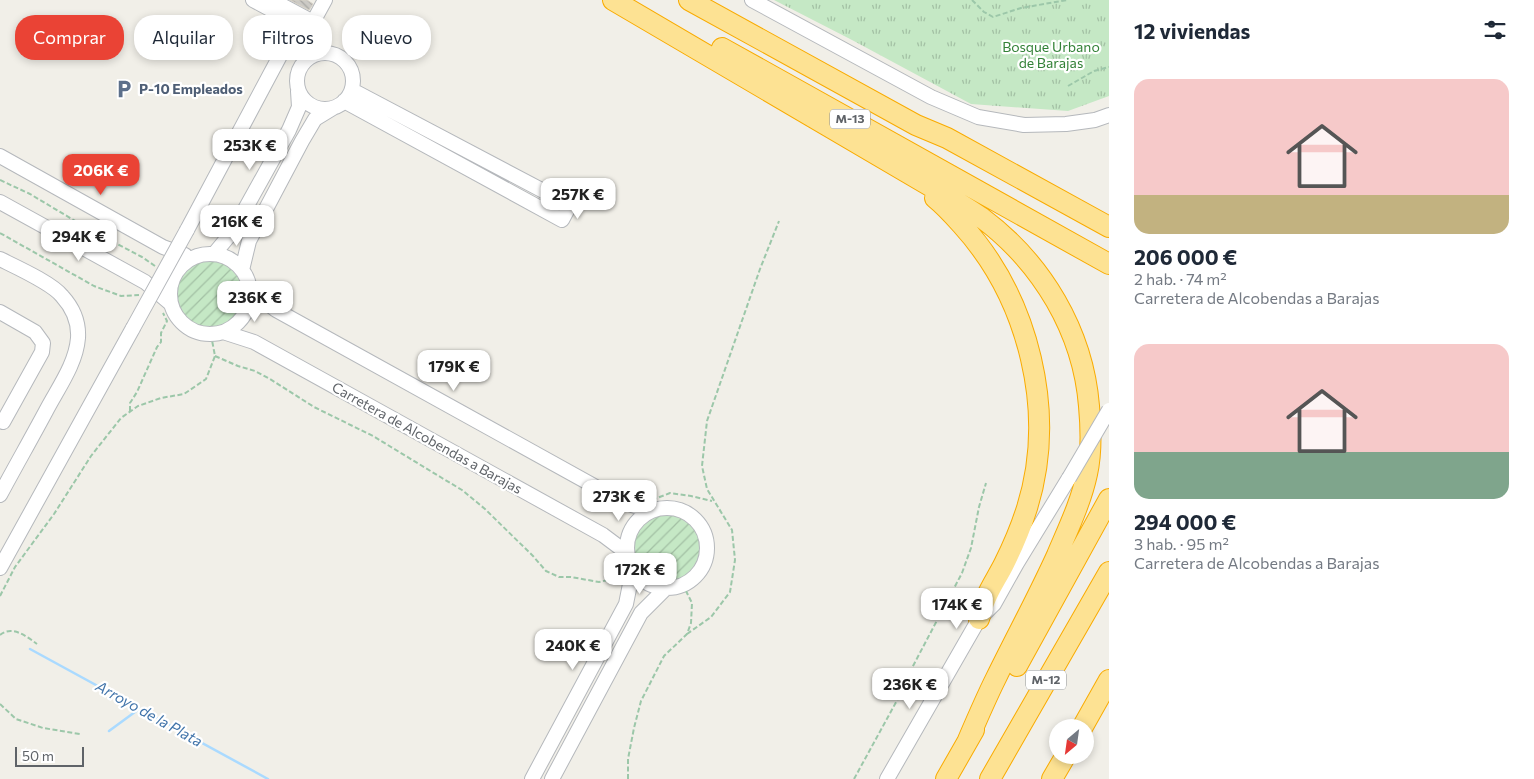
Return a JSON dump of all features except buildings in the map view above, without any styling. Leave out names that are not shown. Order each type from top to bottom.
[{"type":"highway","points":[[612,0],[945,194],[982,218],[1003,235],[1030,264],[1053,295],[1065,316],[1075,338],[1086,376],[1090,417],[1090,449],[1087,474],[1079,501],[1048,575],[996,678],[968,740]]},
{"type":"highway","name":"M-13","points":[[634,0],[1109,264]]},
{"type":"highway","name":"M-13","points":[[689,0],[916,125],[947,138],[1109,228]]},
{"type":"highway","points":[[718,0],[920,119],[947,138]]},
{"type":"highway","points":[[882,158],[944,205],[979,245],[995,269],[1014,304],[1030,354],[1035,378],[1038,416],[1038,444],[1032,486],[1027,508],[1014,543],[986,599],[979,619]]},
{"type":"highway","name":"M-12","points":[[946,779],[968,740],[1021,658],[1109,499]]},
{"type":"highway","name":"M-12","points":[[990,779],[1109,572]]},
{"type":"highway","points":[[1087,719],[1109,680]]},
{"type":"highway","points":[[1052,779],[1061,764]]},
{"type":"street","points":[[0,568],[187,230],[282,52],[286,31],[281,15],[253,0]]},
{"type":"street","points":[[272,0],[313,22],[325,0]]},
{"type":"street","points":[[752,0],[930,97],[978,118],[1024,125],[1066,124],[1095,120],[1109,115]]},
{"type":"street","points":[[214,254],[233,231],[289,130],[299,107],[297,82],[301,66],[306,59],[314,55],[322,53],[335,54],[348,64],[354,81],[343,100],[315,119],[249,241],[242,270]]},
{"type":"street","points":[[298,91],[309,104],[316,108],[325,109],[343,100]]},
{"type":"street","points":[[343,100],[570,205],[562,220],[343,100]]},
{"type":"street","points":[[0,156],[163,247],[192,258]]},
{"type":"street","points":[[0,202],[145,282],[166,306],[182,323],[201,333],[217,333],[238,323],[248,308],[250,290],[242,270],[230,259],[214,254],[192,258],[178,269],[170,286],[166,306]]},
{"type":"street","points":[[0,259],[47,284],[61,294],[77,320],[78,338],[74,357],[67,372],[0,495]]},
{"type":"street","points":[[250,290],[276,310],[623,502],[650,511]]},
{"type":"street","points":[[0,312],[36,332],[43,343],[42,352],[3,422],[0,420]]},
{"type":"street","name":"Carretera de Alcobendas a Barajas","points":[[217,333],[254,342],[603,535],[627,553]]},
{"type":"street","points":[[887,779],[979,619],[994,604],[1109,410]]},
{"type":"street","points":[[532,779],[626,604],[631,575],[626,545],[631,529],[636,521],[650,511],[674,508],[685,512],[695,519],[702,528],[707,540],[707,552],[698,574],[689,582],[666,588],[654,586],[631,575]]},
{"type":"street","points":[[552,779],[641,612],[666,588]]},
{"type":"path","points":[[972,0],[984,12],[993,16],[1021,8],[1067,0]]},
{"type":"path","points":[[1068,86],[1094,70],[1109,67]]},
{"type":"path","points":[[0,180],[30,194],[86,228],[142,257],[173,280]]},
{"type":"path","points":[[628,779],[634,728],[641,701],[664,656],[687,634],[711,617],[730,592],[735,560],[732,530],[706,489],[702,466],[707,421],[760,269],[779,221]]},
{"type":"path","points":[[0,233],[106,291],[121,296],[144,292]]},
{"type":"path","points":[[130,412],[130,403],[161,342],[161,333],[167,321],[166,306]]},
{"type":"path","points":[[0,596],[15,567],[54,514],[91,456],[121,418],[138,406],[161,398],[184,394],[206,379],[215,356],[217,333]]},
{"type":"path","points":[[215,356],[255,371],[270,379],[314,407],[373,436],[449,482],[485,509],[546,571],[560,578],[599,582],[608,580],[616,582],[631,575]]},
{"type":"path","points":[[854,779],[906,684],[913,666],[962,573],[971,548],[986,483]]},
{"type":"path","points":[[683,585],[692,603],[691,623],[687,634]]},
{"type":"path","points":[[0,635],[12,630],[19,632],[37,644]]},
{"type":"path","points":[[0,704],[16,719],[43,728],[80,734]]},
{"type":"green space","name":"Bosque Urbano de Barajas","points":[[774,0],[1109,0],[1109,96],[1068,111],[971,104]]},
{"type":"green space","points":[[209,261],[222,264],[233,271],[240,282],[243,295],[240,308],[233,319],[222,326],[209,329],[196,326],[185,319],[178,308],[175,295],[178,282],[185,271],[196,264]]},
{"type":"green space","points":[[667,514],[680,517],[691,524],[698,535],[701,548],[698,561],[691,572],[680,579],[667,582],[654,579],[643,572],[636,561],[633,548],[636,535],[643,524],[654,517]]},
{"type":"waterway","name":"Arroyo de la Plata","points":[[30,649],[268,779]]},
{"type":"waterway","points":[[109,731],[139,709]]},
{"type":"place","name":"P-10 Empleados","points":[[124,89]]}]
